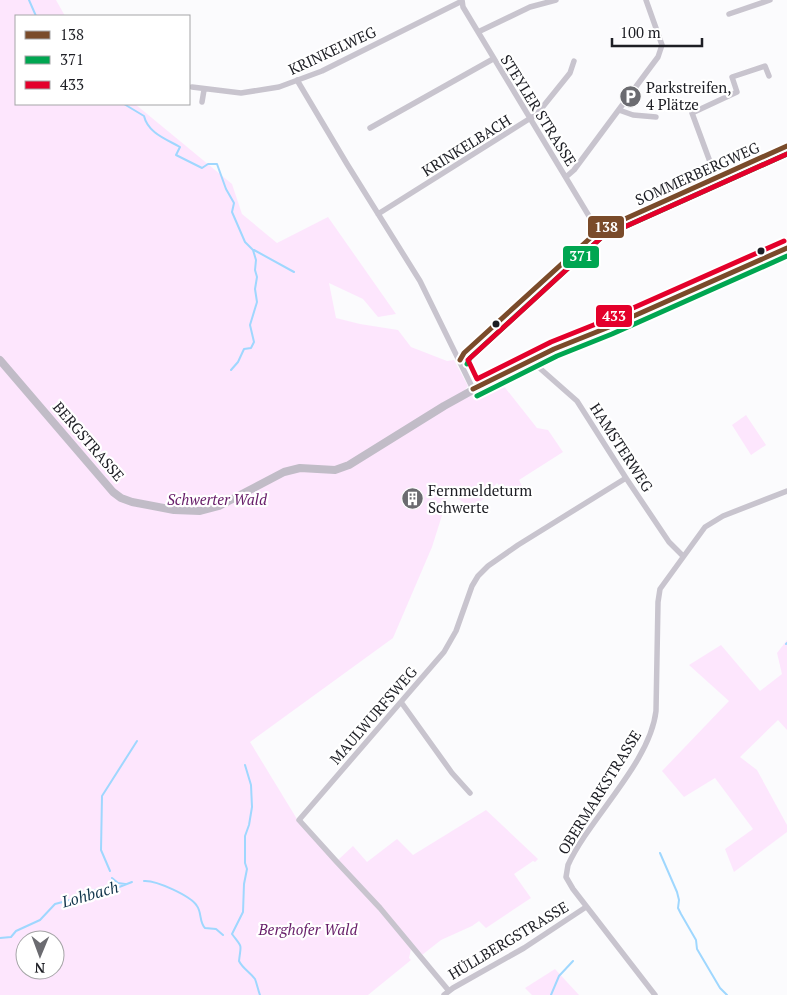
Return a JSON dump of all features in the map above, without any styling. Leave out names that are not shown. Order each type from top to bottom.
[{"type":"main road","name":"BERGSTRASSE","points":[[0,360],[113,492],[132,502],[193,512],[218,506],[284,472],[300,468],[335,470],[349,465],[473,389],[532,359],[787,248]]},
{"type":"street","name":"STEYLER STRASSE","points":[[462,0],[493,59],[598,231]]},
{"type":"street","name":"KRINKELWEG","points":[[192,87],[204,90],[241,93],[279,87],[322,71],[462,0]]},
{"type":"street","points":[[478,32],[523,10],[556,0]]},
{"type":"street","points":[[566,177],[574,170],[619,110],[660,51],[662,45],[646,0]]},
{"type":"street","points":[[730,14],[770,0]]},
{"type":"street","points":[[370,128],[493,59]]},
{"type":"street","name":"KRINKELBACH","points":[[378,214],[537,114],[570,73],[574,61]]},
{"type":"street","points":[[716,178],[692,113],[738,92],[732,77],[765,66],[769,76]]},
{"type":"street","points":[[297,80],[420,281],[473,389]]},
{"type":"street","points":[[202,102],[204,90]]},
{"type":"street","points":[[619,110],[633,115],[656,117]]},
{"type":"street","name":"SOMMERBERGWEG","points":[[460,360],[464,353],[598,231],[787,146]]},
{"type":"street","name":"HAMSTERWEG","points":[[532,359],[534,364],[577,401],[669,542],[683,556]]},
{"type":"street","name":"MAULWURFSWEG","points":[[447,993],[380,908],[299,820],[433,666],[449,645],[472,586],[482,572],[518,545],[626,478]]},
{"type":"street","name":"OBERMARKSTRASSE","points":[[655,995],[568,881],[566,874],[568,865],[632,767],[652,731],[656,711],[659,593],[705,527],[716,519],[787,491]]},
{"type":"street","points":[[401,702],[452,773],[470,793]]},
{"type":"street","name":"HÜLLBERGSTRASSE","points":[[447,993],[524,948],[586,907]]},
{"type":"green space","name":"Schwerter Wald","points":[[0,0],[56,0],[64,15],[15,15],[15,105],[136,105],[232,184],[242,214],[277,243],[328,217],[396,314],[378,317],[363,299],[329,283],[336,318],[398,330],[411,347],[447,361],[454,360],[468,386],[464,391],[468,397],[499,380],[537,428],[548,430],[563,452],[519,480],[522,486],[508,496],[497,483],[474,509],[449,493],[432,547],[393,638],[250,742],[300,824],[379,909],[411,949],[409,958],[411,960],[368,995],[0,995]]},
{"type":"green space","points":[[746,415],[766,445],[751,455],[732,425]]},
{"type":"green space","points":[[787,640],[787,730],[778,720],[740,757],[757,770],[787,825],[787,832],[734,872],[725,849],[753,829],[715,778],[684,797],[662,771],[729,701],[689,665],[721,645],[760,691],[782,674],[777,653]]},
{"type":"green space","points":[[486,810],[538,859],[514,874],[531,898],[486,928],[479,921],[441,940],[422,955],[338,860],[353,846],[367,862],[397,839],[413,855]]},
{"type":"green space","points":[[555,969],[579,995],[532,995],[525,988]]},
{"type":"waterway","points":[[29,0],[36,15]]},
{"type":"waterway","points":[[126,105],[144,116],[149,127],[158,135],[180,147],[176,155],[202,168],[208,164],[217,164],[226,189],[234,203],[232,212],[245,242],[253,250],[256,260],[255,270],[257,277],[255,289],[257,302],[250,325],[254,342],[251,348],[244,349],[238,362],[231,370]]},
{"type":"waterway","points":[[254,250],[294,272]]},
{"type":"waterway","points":[[110,871],[101,850],[102,796],[137,741]]},
{"type":"waterway","points":[[245,765],[251,785],[252,807],[245,836],[245,863],[247,869],[244,884],[243,912],[232,934],[241,949],[239,961],[255,979],[260,995]]},
{"type":"waterway","points":[[660,853],[677,892],[678,908],[696,940],[697,949],[720,988],[727,995]]},
{"type":"waterway","points":[[112,878],[118,883],[125,884]]},
{"type":"waterway","name":"Lohbach","points":[[144,881],[149,881],[181,893],[197,906],[205,928],[216,929],[223,935]]},
{"type":"waterway","name":"Lohbach","points":[[0,938],[11,937],[16,931],[40,920],[55,904],[96,890],[114,889],[132,882]]},
{"type":"waterway","points":[[551,995],[559,976],[573,961]]},
{"type":"transit line","name":"138","points":[[460,360],[464,353],[598,231],[787,146]]},
{"type":"transit line","name":"371","points":[[467,364],[470,358],[602,237],[787,154]]},
{"type":"transit line","name":"433","points":[[784,241],[606,320],[551,342],[477,379],[468,360],[602,237],[787,154]]},
{"type":"transit line","name":"138","points":[[473,389],[554,349],[609,327],[787,248]]},
{"type":"transit line","name":"371","points":[[477,396],[557,356],[612,334],[787,256]]},
{"type":"place","name":"Parkstreifen, 4 Plätze","points":[[630,96]]},
{"type":"place","name":"Fernmeldeturm Schwerte","points":[[412,499]]},
{"type":"park label","name":"Berghofer Wald","points":[[308,929]]}]
